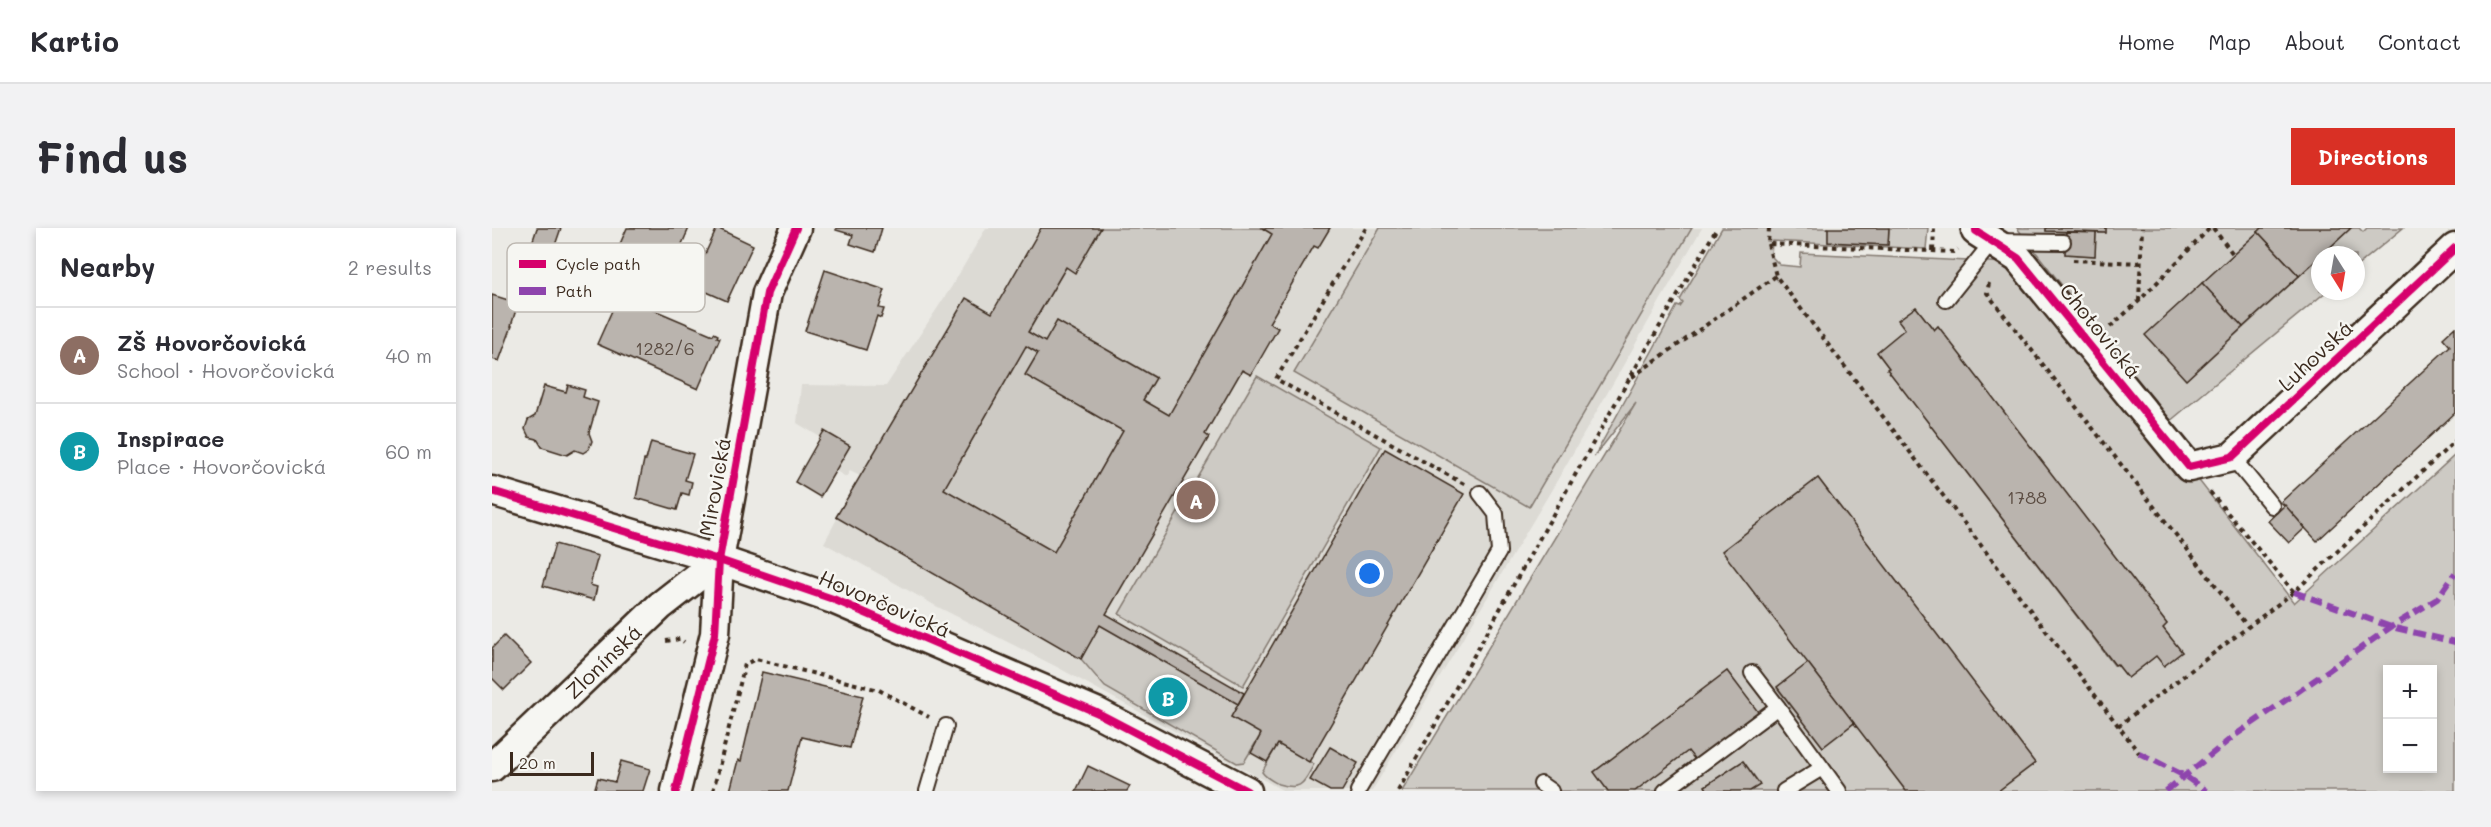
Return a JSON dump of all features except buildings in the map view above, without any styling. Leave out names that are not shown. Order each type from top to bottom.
[{"type":"street","name":"Mirovická","points":[[676,791],[715,634],[719,560],[767,293],[796,228]]},
{"type":"street","name":"Chotovická","points":[[1982,239],[2018,258],[2189,467]]},
{"type":"street","name":"Luhovská","points":[[2232,457],[2455,248]]},
{"type":"street","points":[[2189,467],[2232,457]]},
{"type":"street","name":"Hovorčovická","points":[[492,491],[719,560],[833,599],[1085,707],[1247,791]]},
{"type":"street","name":"Zlonínská","points":[[492,767],[660,606],[719,560]]},
{"type":"lane","points":[[1946,300],[1982,239],[2062,242]]},
{"type":"lane","points":[[2232,457],[2272,506]]},
{"type":"lane","points":[[1358,791],[1499,552],[1496,514],[1480,494]]},
{"type":"lane","points":[[1752,673],[1839,791]]},
{"type":"lane","points":[[1665,791],[1778,707]]},
{"type":"lane","points":[[927,791],[946,726]]},
{"type":"lane","points":[[1784,791],[1822,768]]},
{"type":"path","points":[[1366,228],[1276,379],[1480,494]]},
{"type":"path","points":[[1398,791],[1629,379],[1717,228]]},
{"type":"path","points":[[1769,228],[1768,244],[1776,276],[2139,753]]},
{"type":"path","points":[[1933,251],[1934,228]]},
{"type":"path","points":[[2139,301],[2142,228]]},
{"type":"path","points":[[2090,345],[2139,301],[2212,228],[2233,254]]},
{"type":"path","points":[[1768,244],[1954,252],[1982,239]]},
{"type":"path","points":[[1954,252],[1982,239]]},
{"type":"path","points":[[1982,239],[1992,257],[1987,293],[2248,627]]},
{"type":"path","points":[[2100,261],[2141,263]]},
{"type":"path","points":[[1629,379],[1776,276]]},
{"type":"path","points":[[2118,726],[2294,592],[2455,441]]},
{"type":"path","points":[[2189,467],[2294,592]]},
{"type":"path","points":[[661,642],[680,639],[686,644]]},
{"type":"path","points":[[713,791],[745,664],[756,660],[879,690],[946,726]]},
{"type":"shaded area","points":[[986,228],[1702,228],[1558,479],[1372,791],[1284,791],[1057,667],[936,606],[824,543],[860,476],[850,471],[846,477],[836,471],[850,446],[825,431],[820,437],[797,423],[801,385],[886,386],[952,286]]},
{"type":"shaded area","points":[[1101,228],[1262,228],[1272,234],[1169,415],[1143,400],[1155,377],[1057,321],[1045,342],[1028,332],[1066,267],[1074,272]]},
{"type":"shaded area","points":[[1380,228],[1692,228],[1529,507],[1294,373]]},
{"type":"shaded area","points":[[1722,228],[1828,228],[1828,242],[1888,245],[1889,228],[1928,228],[1926,249],[1772,241],[1771,256],[1780,265],[1800,267],[1801,253],[2031,264],[2294,603],[2455,455],[2455,791],[1998,791],[2035,763],[1818,478],[1723,551],[1808,663],[1777,688],[1823,747],[1854,723],[1906,791],[1750,791],[1760,784],[1743,761],[1705,786],[1708,791],[1635,791],[1688,751],[1758,713],[1727,671],[1594,772],[1608,791],[1402,791],[1636,403],[1594,457],[1677,306],[1680,307],[1683,303],[1680,300]],"holes":[[[1916,307],[1934,330],[1938,327],[2167,624],[2163,628],[2182,652],[2156,656],[2128,678],[2117,664],[2114,665],[1888,370],[1889,368],[1877,352],[1905,329],[1899,320]]]},
{"type":"shaded area","points":[[2017,228],[2046,228],[2046,231],[2066,232],[2065,254],[2095,256],[2096,233],[2106,233],[2106,228],[2262,228],[2146,335],[2186,380],[2311,265],[2311,300],[2316,300],[2169,422]]},
{"type":"shaded area","points":[[2351,228],[2359,228],[2363,232],[2367,228],[2403,228],[2365,260],[2365,246],[2332,246]]},
{"type":"shaded area","points":[[1026,346],[1038,353],[1026,375],[1123,431],[1054,552],[944,489]]},
{"type":"shaded area","points":[[1257,376],[1381,447],[1243,686],[1119,614]]},
{"type":"shaded area","points":[[1100,625],[1238,704],[1231,717],[1261,734],[1244,762],[1237,763],[1105,687],[1081,659]]},
{"type":"shaded area","points":[[1278,744],[1314,764],[1301,784],[1292,787],[1278,784],[1262,772]]},
{"type":"marked path","points":[[2166,791],[2234,736],[2391,627],[2437,599],[2455,573]]},
{"type":"marked path","points":[[2294,592],[2391,627],[2455,642]]},
{"type":"marked path","points":[[2139,753],[2185,776],[2206,791]]},
{"type":"cycle path","points":[[676,791],[715,634],[719,560],[767,293],[796,228]]},
{"type":"cycle path","points":[[1976,228],[1976,231],[2018,258],[2189,467],[2232,457],[2455,248]]},
{"type":"cycle path","points":[[492,491],[719,560],[833,599],[1096,712],[1247,791]]},
{"type":"place","name":"ZŠ Hovorčovická","points":[[1196,500]]},
{"type":"place","name":"Inspirace","points":[[1168,697]]}]
